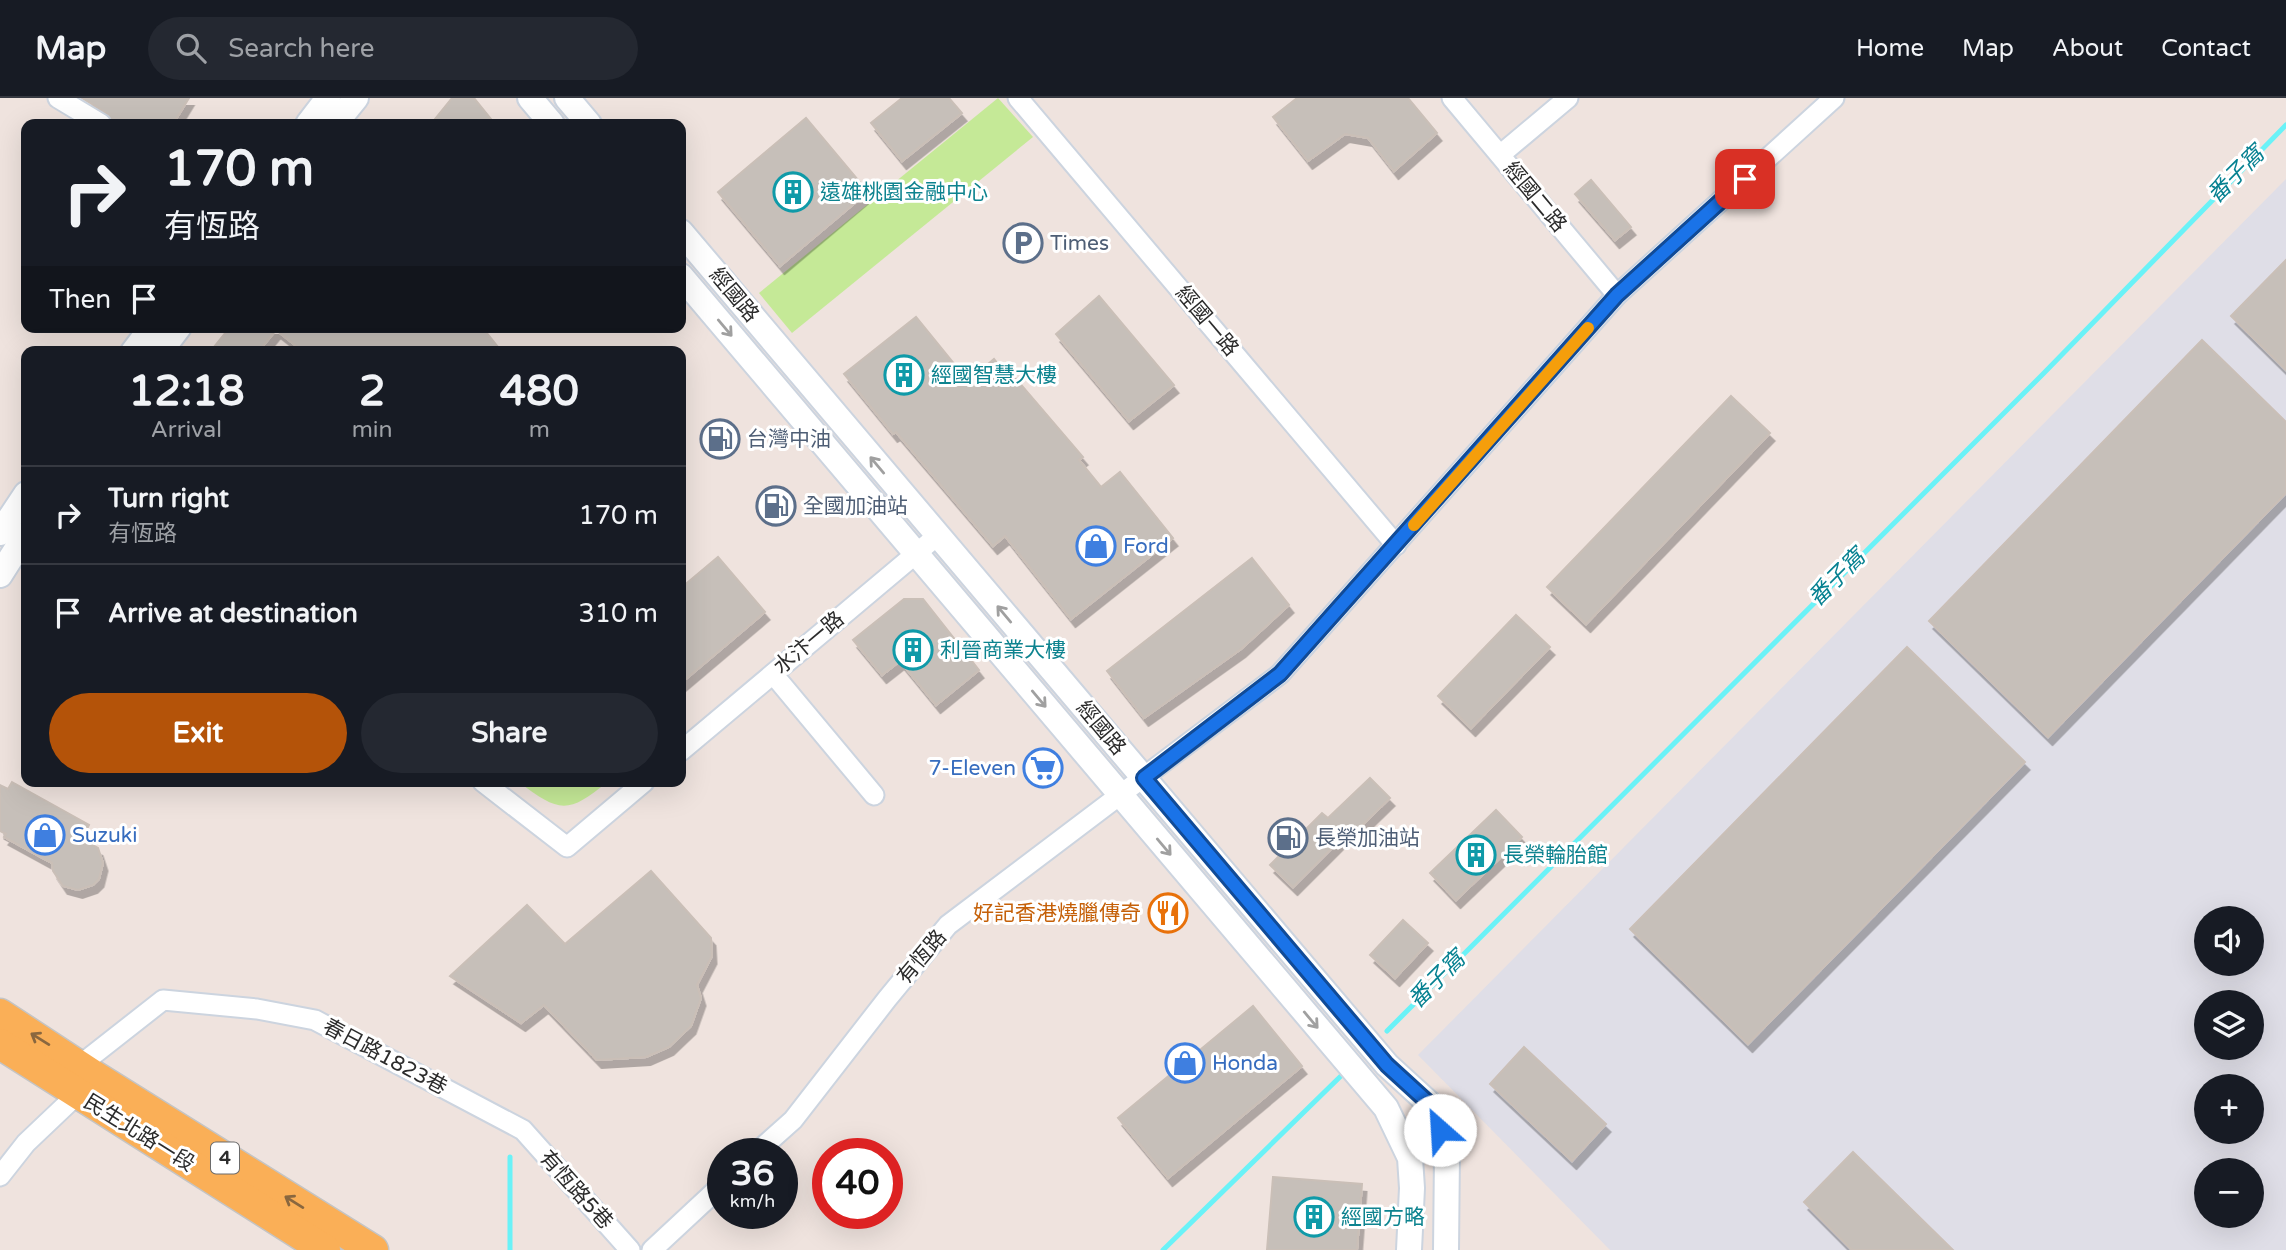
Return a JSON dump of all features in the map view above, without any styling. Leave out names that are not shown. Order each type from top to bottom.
[{"type":"main road","name":"4","points":[[0,1014],[78,1079]]},
{"type":"main road","name":"4","points":[[0,1044],[78,1079]]},
{"type":"main road","name":"民生北路一段","points":[[78,1079],[322,1243],[373,1250]]},
{"type":"street","points":[[58,98],[93,119]]},
{"type":"street","points":[[312,119],[328,98]]},
{"type":"street","points":[[339,119],[356,98]]},
{"type":"street","points":[[530,98],[548,119]]},
{"type":"street","points":[[567,98],[585,119]]},
{"type":"street","name":"經國一路","points":[[1018,98],[1395,545]]},
{"type":"street","name":"經國二路","points":[[1452,98],[1617,295]]},
{"type":"street","points":[[1500,155],[1568,98]]},
{"type":"street","points":[[1144,778],[1280,674],[1617,295],[1834,98]]},
{"type":"street","name":"經國路","points":[[686,238],[1387,1065],[1433,1107],[1447,1154],[1446,1250]]},
{"type":"street","name":"經國路","points":[[686,282],[1386,1108],[1410,1158],[1412,1188],[1409,1250]]},
{"type":"street","points":[[0,533],[21,502]]},
{"type":"street","name":"水汴一路","points":[[686,747],[937,536]]},
{"type":"street","points":[[0,575],[21,542]]},
{"type":"street","points":[[773,674],[874,795]]},
{"type":"street","name":"有恆路","points":[[773,1138],[793,1120],[948,925],[1144,778]]},
{"type":"street","points":[[489,787],[567,847],[638,787]]},
{"type":"street","name":"春日路1823巷","points":[[0,1176],[78,1079],[163,1000],[257,1009],[315,1020],[523,1130]]},
{"type":"street","name":"有恆路5巷","points":[[523,1130],[630,1250]]},
{"type":"street","points":[[652,1250],[707,1199]]},
{"type":"shaded area","points":[[2286,179],[2286,1250],[1610,1250],[1418,1055]]},
{"type":"green space","points":[[998,98],[1033,137],[792,333],[759,293]]},
{"type":"green space","points":[[526,787],[601,787],[582,800],[563,806],[544,799]]},
{"type":"building","points":[[82,98],[189,98],[176,119],[110,119],[108,114]]},
{"type":"building","points":[[452,98],[474,98],[491,119],[435,119]]},
{"type":"building","points":[[902,98],[949,98],[962,113],[902,161],[871,123]]},
{"type":"building","points":[[1297,98],[1408,98],[1437,133],[1394,171],[1368,138],[1345,134],[1308,161],[1273,117]]},
{"type":"building","name":"遠雄桃園金融中心","points":[[806,118],[868,192],[780,266],[718,192]]},
{"type":"building","points":[[1591,180],[1631,227],[1615,240],[1575,194]]},
{"type":"building","points":[[2286,260],[2286,370],[2231,316]]},
{"type":"building","points":[[1099,296],[1174,385],[1129,421],[1056,334]]},
{"type":"building","points":[[916,317],[968,381],[994,359],[1002,369],[1005,366],[1083,457],[1079,460],[1101,487],[1120,472],[1173,538],[1071,619],[1005,536],[993,546],[896,432],[893,434],[844,374]]},
{"type":"building","points":[[225,333],[274,333],[263,346],[215,346]]},
{"type":"building","points":[[280,333],[487,333],[497,346],[296,346]]},
{"type":"building","points":[[2202,340],[2286,422],[2286,493],[2048,737],[1929,621]]},
{"type":"building","points":[[1731,396],[1770,433],[1586,624],[1547,587]]},
{"type":"building","points":[[718,557],[765,612],[686,679],[686,584]]},
{"type":"building","points":[[1252,558],[1289,605],[1241,649],[1144,718],[1107,671]]},
{"type":"building","name":"利晉商業大樓","points":[[904,599],[923,599],[979,670],[936,705],[900,661],[882,675],[853,640]]},
{"type":"building","points":[[1516,615],[1550,647],[1471,728],[1438,696]]},
{"type":"building","points":[[1907,647],[2025,762],[1748,1044],[1630,929]]},
{"type":"building","points":[[1370,778],[1390,798],[1352,835],[1348,832],[1293,887],[1270,865],[1322,813],[1328,818]]},
{"type":"building","name":"Suzuki","points":[[12,782],[89,825],[82,839],[98,848],[103,863],[99,879],[93,885],[78,890],[63,886],[53,871],[52,863],[4,837],[6,834],[0,831],[0,785],[8,789]]},
{"type":"building","name":"長榮輪胎館","points":[[1496,810],[1522,837],[1456,900],[1430,873]]},
{"type":"building","points":[[651,871],[711,938],[712,956],[697,985],[701,998],[691,1026],[669,1047],[646,1057],[597,1060],[544,1005],[521,1023],[450,976],[527,905],[565,944]]},
{"type":"building","points":[[1403,920],[1428,943],[1395,978],[1370,955]]},
{"type":"building","points":[[1253,1006],[1302,1066],[1168,1178],[1118,1118]]},
{"type":"building","points":[[1524,1047],[1606,1124],[1572,1161],[1490,1084]]},
{"type":"building","points":[[1853,1152],[1953,1250],[1852,1250],[1804,1202]]},
{"type":"building","name":"經國方略","points":[[1273,1177],[1362,1184],[1357,1250],[1267,1250]]},
{"type":"waterway","name":"番子窩","points":[[1387,1031],[2043,374],[2286,125]]},
{"type":"waterway","name":"番子窩","points":[[1163,1250],[1346,1071]]},
{"type":"waterway","points":[[510,1157],[510,1250]]},
{"type":"slow traffic","points":[[1414,525],[1588,328]]},
{"type":"place","name":"遠雄桃園金融中心","points":[[793,192]]},
{"type":"place","name":"Times","points":[[1023,243]]},
{"type":"place","name":"經國智慧大樓","points":[[904,375]]},
{"type":"place","name":"台灣中油","points":[[720,439]]},
{"type":"place","name":"全國加油站","points":[[776,506]]},
{"type":"place","name":"Ford","points":[[1096,546]]},
{"type":"place","name":"利晉商業大樓","points":[[913,650]]},
{"type":"place","name":"7-Eleven","points":[[1043,768]]},
{"type":"place","name":"Suzuki","points":[[45,835]]},
{"type":"place","name":"長榮加油站","points":[[1288,838]]},
{"type":"place","name":"長榮輪胎館","points":[[1476,855]]},
{"type":"place","name":"好記香港燒臘傳奇","points":[[1168,913]]},
{"type":"place","name":"Honda","points":[[1185,1063]]},
{"type":"place","name":"經國方略","points":[[1314,1217]]},
{"type":"route","points":[[1440,1130],[1433,1107],[1387,1065],[1144,778],[1280,674],[1617,295],[1745,179]]}]
